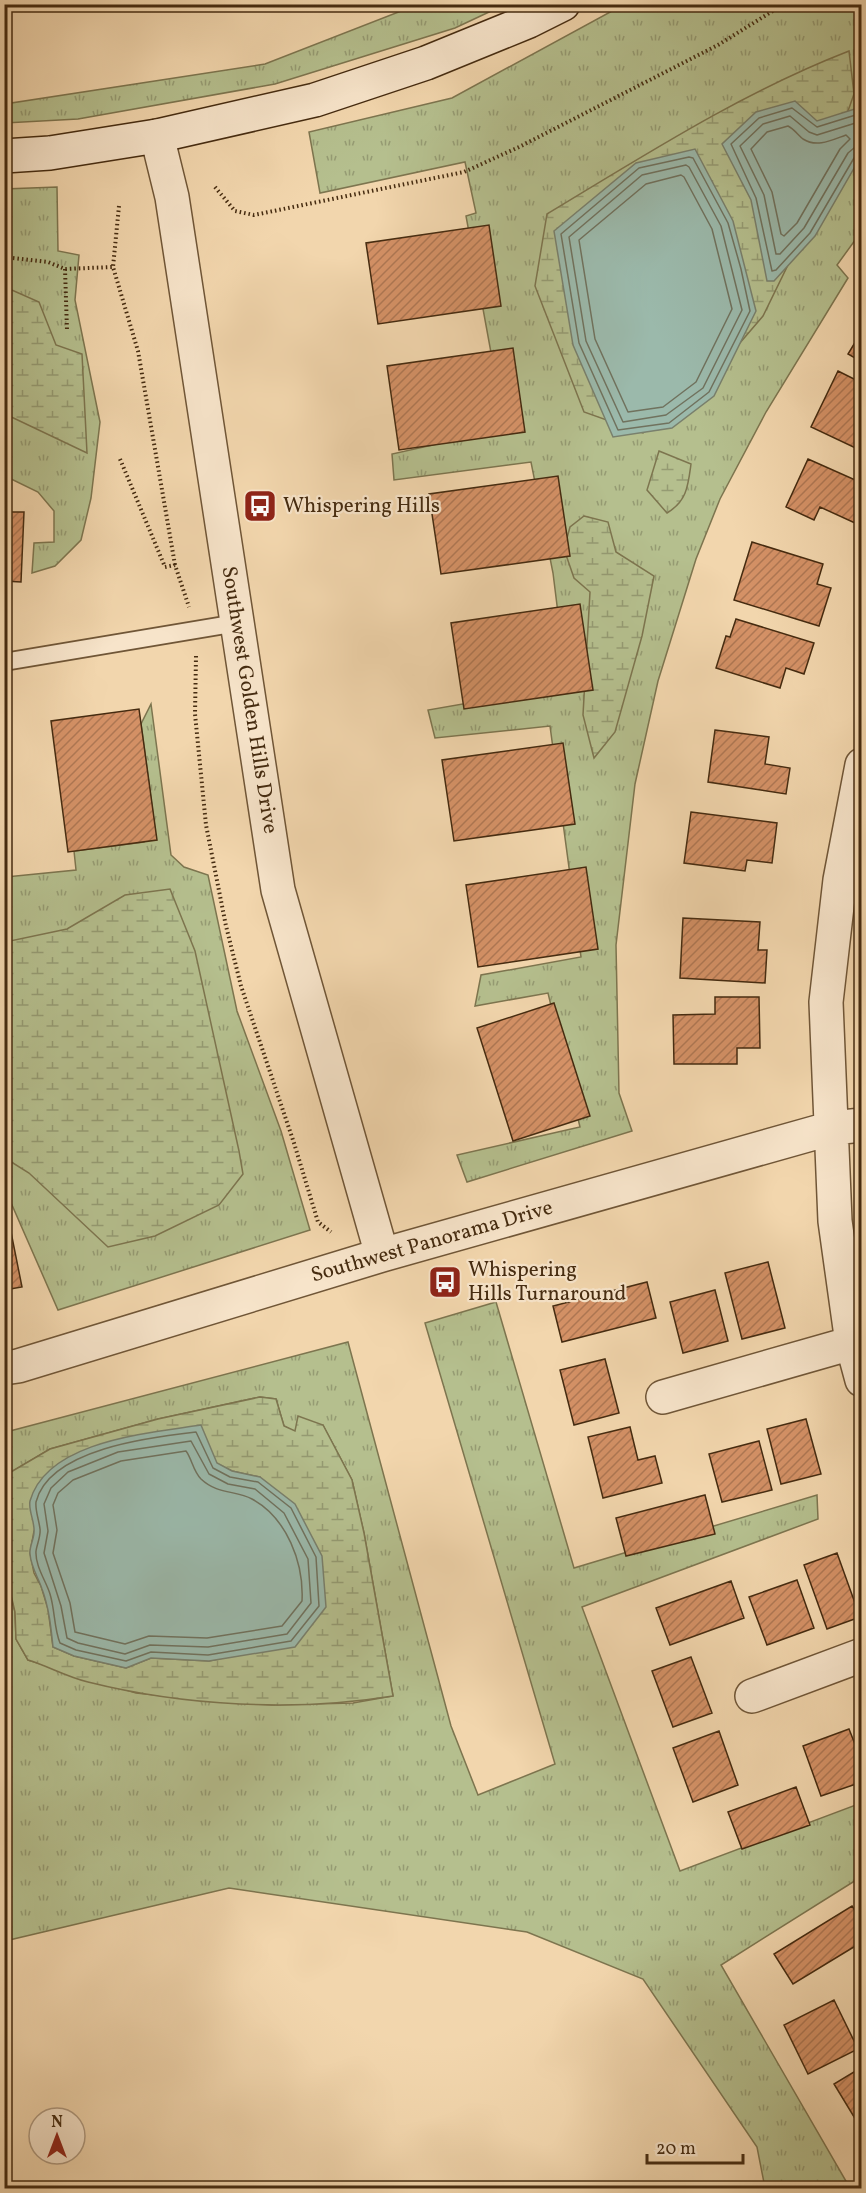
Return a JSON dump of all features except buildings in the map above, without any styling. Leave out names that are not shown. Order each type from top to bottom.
[{"type":"street","points":[[4,156],[50,153],[157,136],[315,100],[426,63],[529,21],[563,4]]},
{"type":"street","name":"Southwest Golden Hills Drive","points":[[157,136],[172,197],[279,890],[382,1256]]},
{"type":"street","points":[[861,765],[840,879],[826,1002],[847,1126],[835,1221],[852,1343],[861,1380]]},
{"type":"street","name":"Southwest Panorama Drive","points":[[4,1368],[18,1366],[382,1256],[847,1126]]},
{"type":"street","points":[[663,1397],[852,1343]]},
{"type":"street","points":[[752,1696],[861,1655]]},
{"type":"lane","points":[[4,662],[237,623]]},
{"type":"path","points":[[215,187],[235,211],[255,215],[464,172],[519,147],[718,45],[784,4]]},
{"type":"path","points":[[118,206],[113,267],[138,351],[176,565],[194,629],[195,714],[206,825],[226,926],[241,986],[318,1222],[331,1232]]},
{"type":"path","points":[[4,257],[48,262],[65,269],[113,267]]},
{"type":"path","points":[[65,269],[66,330]]},
{"type":"path","points":[[120,459],[165,567],[176,565]]},
{"type":"green space","points":[[419,4],[504,5],[455,28],[275,84],[78,119],[5,123],[5,104],[265,64]]},
{"type":"green space","points":[[623,5],[861,5],[861,232],[837,265],[848,278],[766,412],[720,499],[696,559],[658,681],[635,784],[616,945],[619,1093],[632,1131],[467,1182],[457,1155],[580,1127],[548,993],[475,1006],[481,975],[581,957],[550,726],[435,738],[428,710],[567,686],[553,573],[531,462],[394,480],[392,454],[505,429],[466,216],[476,213],[465,162],[320,193],[309,132],[452,98]]},
{"type":"green space","points":[[849,51],[854,94],[809,222],[763,316],[691,400],[643,433],[584,412],[535,286],[547,214],[733,105],[771,85]]},
{"type":"green space","points":[[57,187],[58,251],[79,255],[75,300],[100,422],[91,498],[81,540],[55,566],[32,573],[34,543],[54,542],[54,511],[38,492],[5,476],[4,189]]},
{"type":"green space","points":[[5,287],[39,302],[56,345],[82,354],[87,453],[5,414]]},
{"type":"green space","points":[[659,451],[691,464],[683,498],[667,513],[647,490]]},
{"type":"green space","points":[[584,516],[608,522],[616,552],[654,576],[642,636],[615,732],[594,758],[583,715],[590,592],[574,578],[564,549],[570,527]]},
{"type":"green space","points":[[151,704],[171,855],[184,867],[208,875],[237,1011],[281,1131],[310,1230],[58,1310],[5,1189],[4,873],[6,877],[76,870],[74,851],[144,842],[155,829],[141,724]]},
{"type":"green space","points":[[170,889],[195,951],[243,1174],[219,1205],[155,1236],[108,1247],[29,1173],[5,1158],[5,942],[67,929],[125,895]]},
{"type":"green space","points":[[496,1302],[574,1568],[817,1495],[818,1519],[582,1607],[680,1871],[861,1803],[861,1877],[721,1965],[850,2188],[765,2188],[757,2147],[643,1979],[527,1932],[229,1888],[5,1941],[4,1569],[15,1612],[16,1639],[28,1660],[136,1693],[222,1702],[272,1705],[353,1703],[393,1696],[364,1533],[352,1480],[323,1425],[295,1432],[284,1426],[276,1399],[260,1397],[158,1419],[50,1449],[5,1476],[5,1434],[10,1431],[348,1342],[451,1726],[478,1795],[555,1764],[425,1323]]},
{"type":"green space","points":[[260,1397],[276,1399],[284,1426],[295,1431],[298,1416],[323,1425],[352,1480],[364,1533],[393,1696],[318,1704],[240,1704],[201,1701],[162,1697],[88,1682],[28,1660],[16,1639],[15,1612],[5,1569],[4,1476],[50,1449],[158,1419]],"holes":[[[216,1463],[232,1471],[260,1477],[243,1654],[209,1661],[151,1658],[126,1668],[74,1656],[53,1647],[48,1609],[41,1586],[34,1573],[30,1553],[34,1531]]]},
{"type":"water","points":[[795,101],[817,121],[861,107],[861,156],[815,236],[774,281],[767,281],[751,200],[722,144],[756,112]]},
{"type":"water","points":[[695,149],[733,221],[756,311],[714,396],[672,428],[613,437],[573,345],[554,231],[636,163]]},
{"type":"water","points":[[201,1425],[217,1463],[232,1471],[260,1477],[295,1504],[322,1556],[326,1607],[295,1647],[209,1661],[151,1658],[126,1668],[74,1656],[53,1647],[46,1603],[30,1554],[34,1528],[30,1501],[40,1481],[57,1465],[78,1452],[103,1443],[129,1436]]},
{"type":"place","name":"Whispering Hills","points":[[260,506]]},
{"type":"place","name":"Whispering Hills Turnaround","points":[[445,1282]]}]
